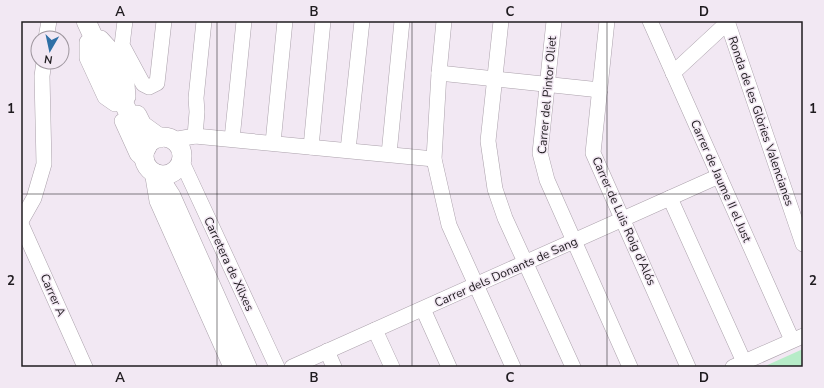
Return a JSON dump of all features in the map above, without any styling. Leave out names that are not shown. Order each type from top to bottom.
[{"type":"main road","name":"Carretera de Xilxes","points":[[86,21],[137,132],[163,157]]},
{"type":"main road","name":"Carretera de Xilxes","points":[[93,21],[94,40],[121,101],[142,125],[163,157],[171,196],[247,367]]},
{"type":"street","name":"Carretera de Xilxes","points":[[75,21],[81,30],[94,40]]},
{"type":"street","points":[[125,21],[122,45],[143,84],[149,87],[157,83],[164,21]]},
{"type":"street","points":[[195,136],[197,112],[196,98],[204,21]]},
{"type":"street","points":[[232,139],[244,21]]},
{"type":"street","points":[[273,143],[285,21]]},
{"type":"street","points":[[311,147],[323,21]]},
{"type":"street","points":[[348,150],[362,21]]},
{"type":"street","points":[[389,154],[402,21]]},
{"type":"street","points":[[444,21],[439,73],[434,159],[449,225],[513,367]]},
{"type":"street","points":[[501,21],[488,141],[495,189],[505,218],[573,367]]},
{"type":"street","name":"Carrer del Pintor Oliet","points":[[554,21],[540,153],[546,180],[630,367]]},
{"type":"street","name":"Carrer de Luis Roig d'Alós","points":[[607,21],[594,152],[688,367]]},
{"type":"street","name":"Carrer de Jaume II el Just","points":[[650,21],[719,176],[797,338]]},
{"type":"street","points":[[673,73],[728,21]]},
{"type":"street","name":"Ronda de les Glòries Valencianes","points":[[728,21],[803,244]]},
{"type":"street","points":[[21,222],[34,198],[44,164],[43,70]]},
{"type":"street","points":[[439,73],[600,90]]},
{"type":"street","name":"Carretera de Xilxes","points":[[121,101],[137,154],[163,157]]},
{"type":"street","points":[[163,157],[195,136],[434,159]]},
{"type":"street","name":"Carretera de Xilxes","points":[[163,157],[157,201],[231,367]]},
{"type":"street","name":"Carretera de Xilxes","points":[[163,157],[277,367]]},
{"type":"street","name":"Carrer dels Donants de Sang","points":[[292,367],[719,176]]},
{"type":"street","points":[[670,198],[738,365],[797,338]]},
{"type":"street","name":"Carrer A","points":[[21,222],[86,367]]},
{"type":"street","points":[[423,309],[449,367]]},
{"type":"street","points":[[376,330],[392,367]]},
{"type":"street","points":[[327,351],[334,367]]},
{"type":"green space","points":[[803,349],[803,367],[763,367]]}]
